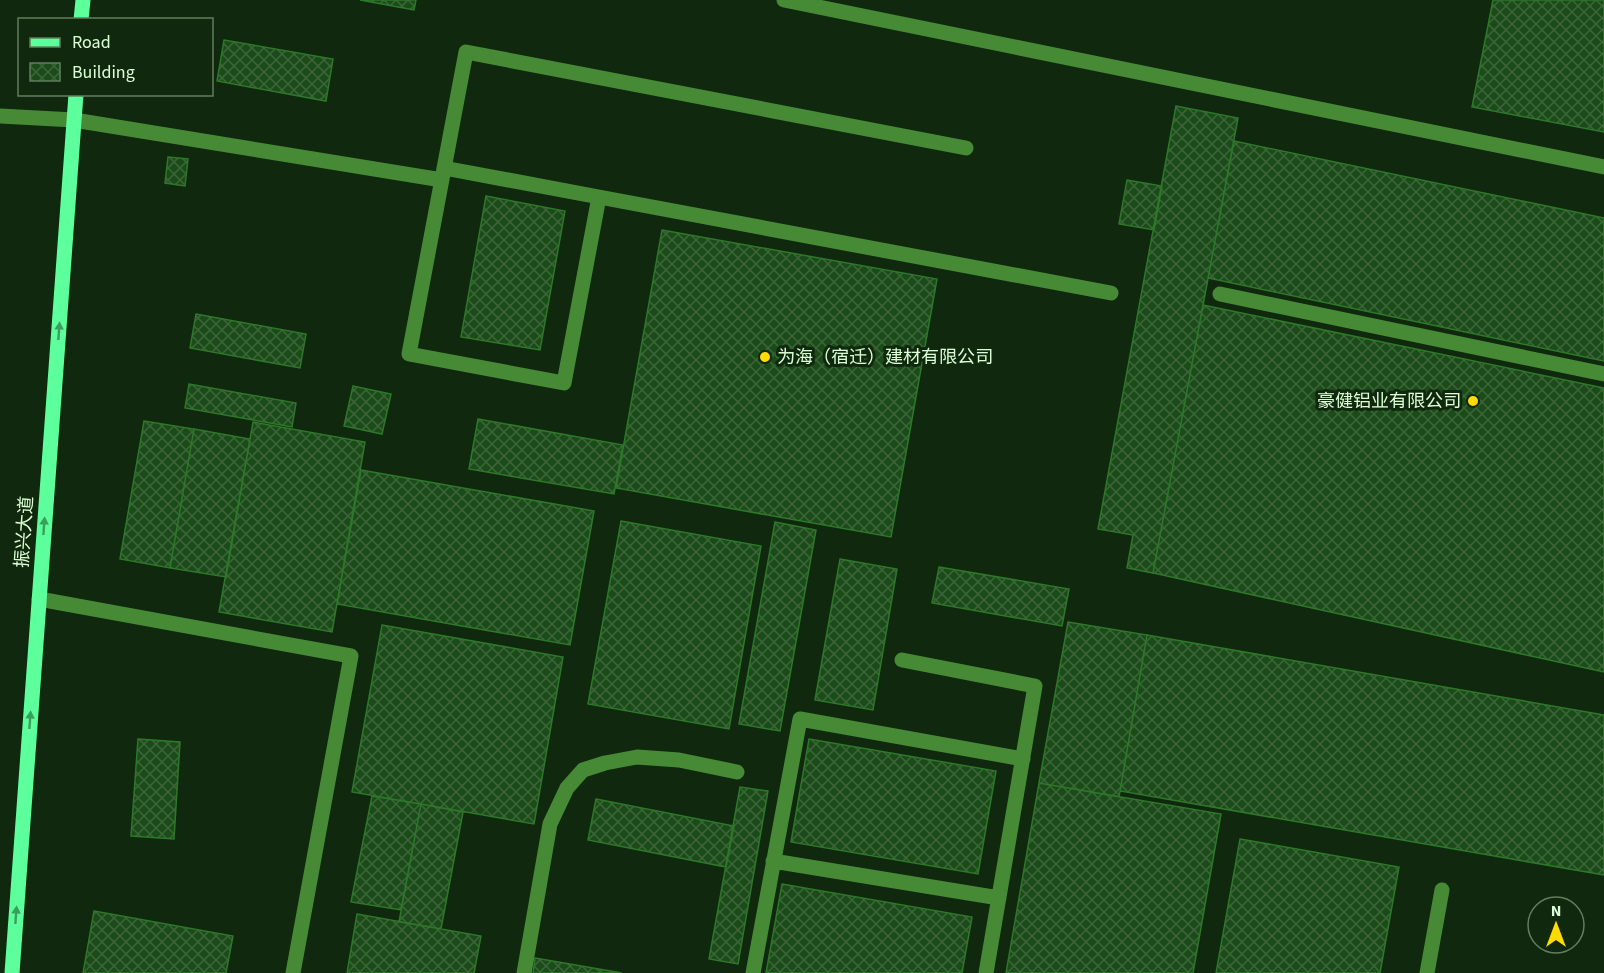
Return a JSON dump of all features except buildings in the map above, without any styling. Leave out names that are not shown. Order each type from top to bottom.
[{"type":"main road","points":[[81,18],[83,0]]},
{"type":"main road","name":"振兴大道","points":[[12,973],[76,96]]},
{"type":"lane","points":[[784,0],[1604,167]]},
{"type":"lane","points":[[599,197],[564,383],[409,354],[466,52],[966,148]]},
{"type":"lane","points":[[0,116],[74,120],[599,197],[1111,293]]},
{"type":"lane","points":[[1220,294],[1604,374]]},
{"type":"lane","points":[[39,599],[351,656],[293,973]]},
{"type":"lane","points":[[902,660],[1035,686],[986,973]]},
{"type":"lane","points":[[753,973],[800,719],[1023,759]]},
{"type":"lane","points":[[524,973],[550,824],[567,788],[583,770],[637,757],[679,760],[736,772]]},
{"type":"lane","points":[[773,861],[999,898]]},
{"type":"lane","points":[[1427,973],[1442,890]]},
{"type":"place","name":"为海（宿迁）建材有限公司","points":[[765,357]]},
{"type":"place","name":"豪健铝业有限公司","points":[[1473,401]]}]
